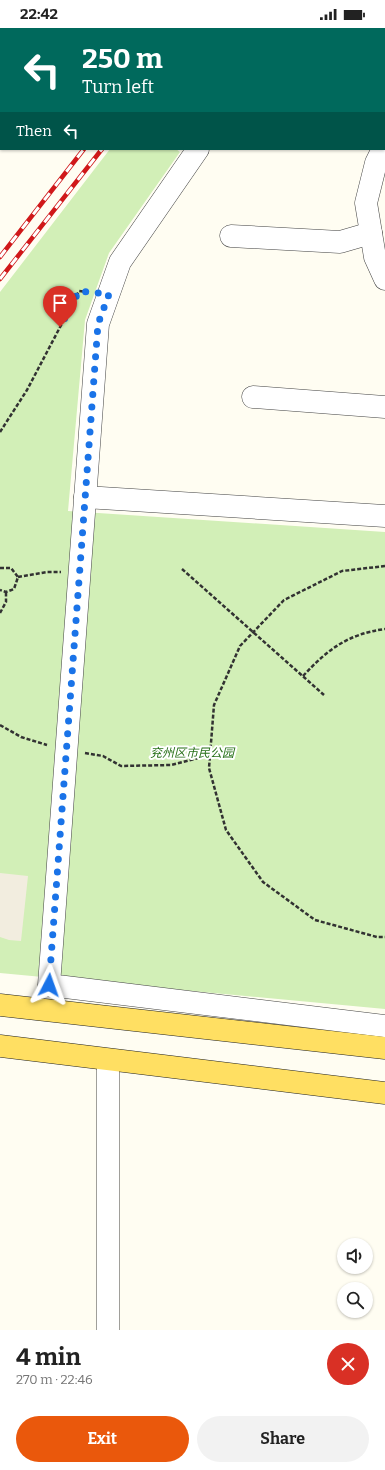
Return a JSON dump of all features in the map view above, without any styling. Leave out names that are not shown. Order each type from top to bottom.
[{"type":"main road","points":[[0,1005],[385,1048]]},
{"type":"main road","points":[[0,1046],[385,1093]]},
{"type":"street","points":[[197,150],[120,262],[98,324],[49,985],[385,1026]]},
{"type":"street","points":[[382,150],[376,163],[366,203],[375,257],[385,279]]},
{"type":"street","points":[[231,236],[340,242],[371,233]]},
{"type":"street","points":[[253,397],[385,407]]},
{"type":"street","points":[[86,497],[385,516]]},
{"type":"street","points":[[108,1060],[108,1330]]},
{"type":"path","points":[[0,432],[27,390],[79,291],[109,294]]},
{"type":"path","points":[[385,566],[342,571],[284,600],[240,646],[214,705],[209,768],[226,830],[262,882],[315,920],[377,937],[385,937]]},
{"type":"path","points":[[0,568],[11,568],[18,577]]},
{"type":"path","points":[[182,569],[324,695]]},
{"type":"path","points":[[18,577],[47,572],[80,572]]},
{"type":"path","points":[[0,590],[6,592],[14,588],[18,577]]},
{"type":"path","points":[[0,613],[6,602],[6,592]]},
{"type":"path","points":[[303,676],[318,660],[348,638],[367,632],[385,629]]},
{"type":"path","points":[[0,725],[21,737],[39,743],[103,756],[121,766],[170,765],[210,755]]},
{"type":"green space","name":"兖州区市民公园","points":[[109,150],[177,150],[180,152],[109,253],[85,320],[68,511],[385,532],[385,1009],[0,973],[0,292]]},
{"type":"shaded area","points":[[0,873],[28,876],[21,941],[9,940],[0,937]]},
{"type":"railway","points":[[0,257],[83,150]]},
{"type":"railway","points":[[0,279],[101,150]]},
{"type":"route","points":[[49,985],[98,324],[109,294],[79,291],[60,327]]}]
